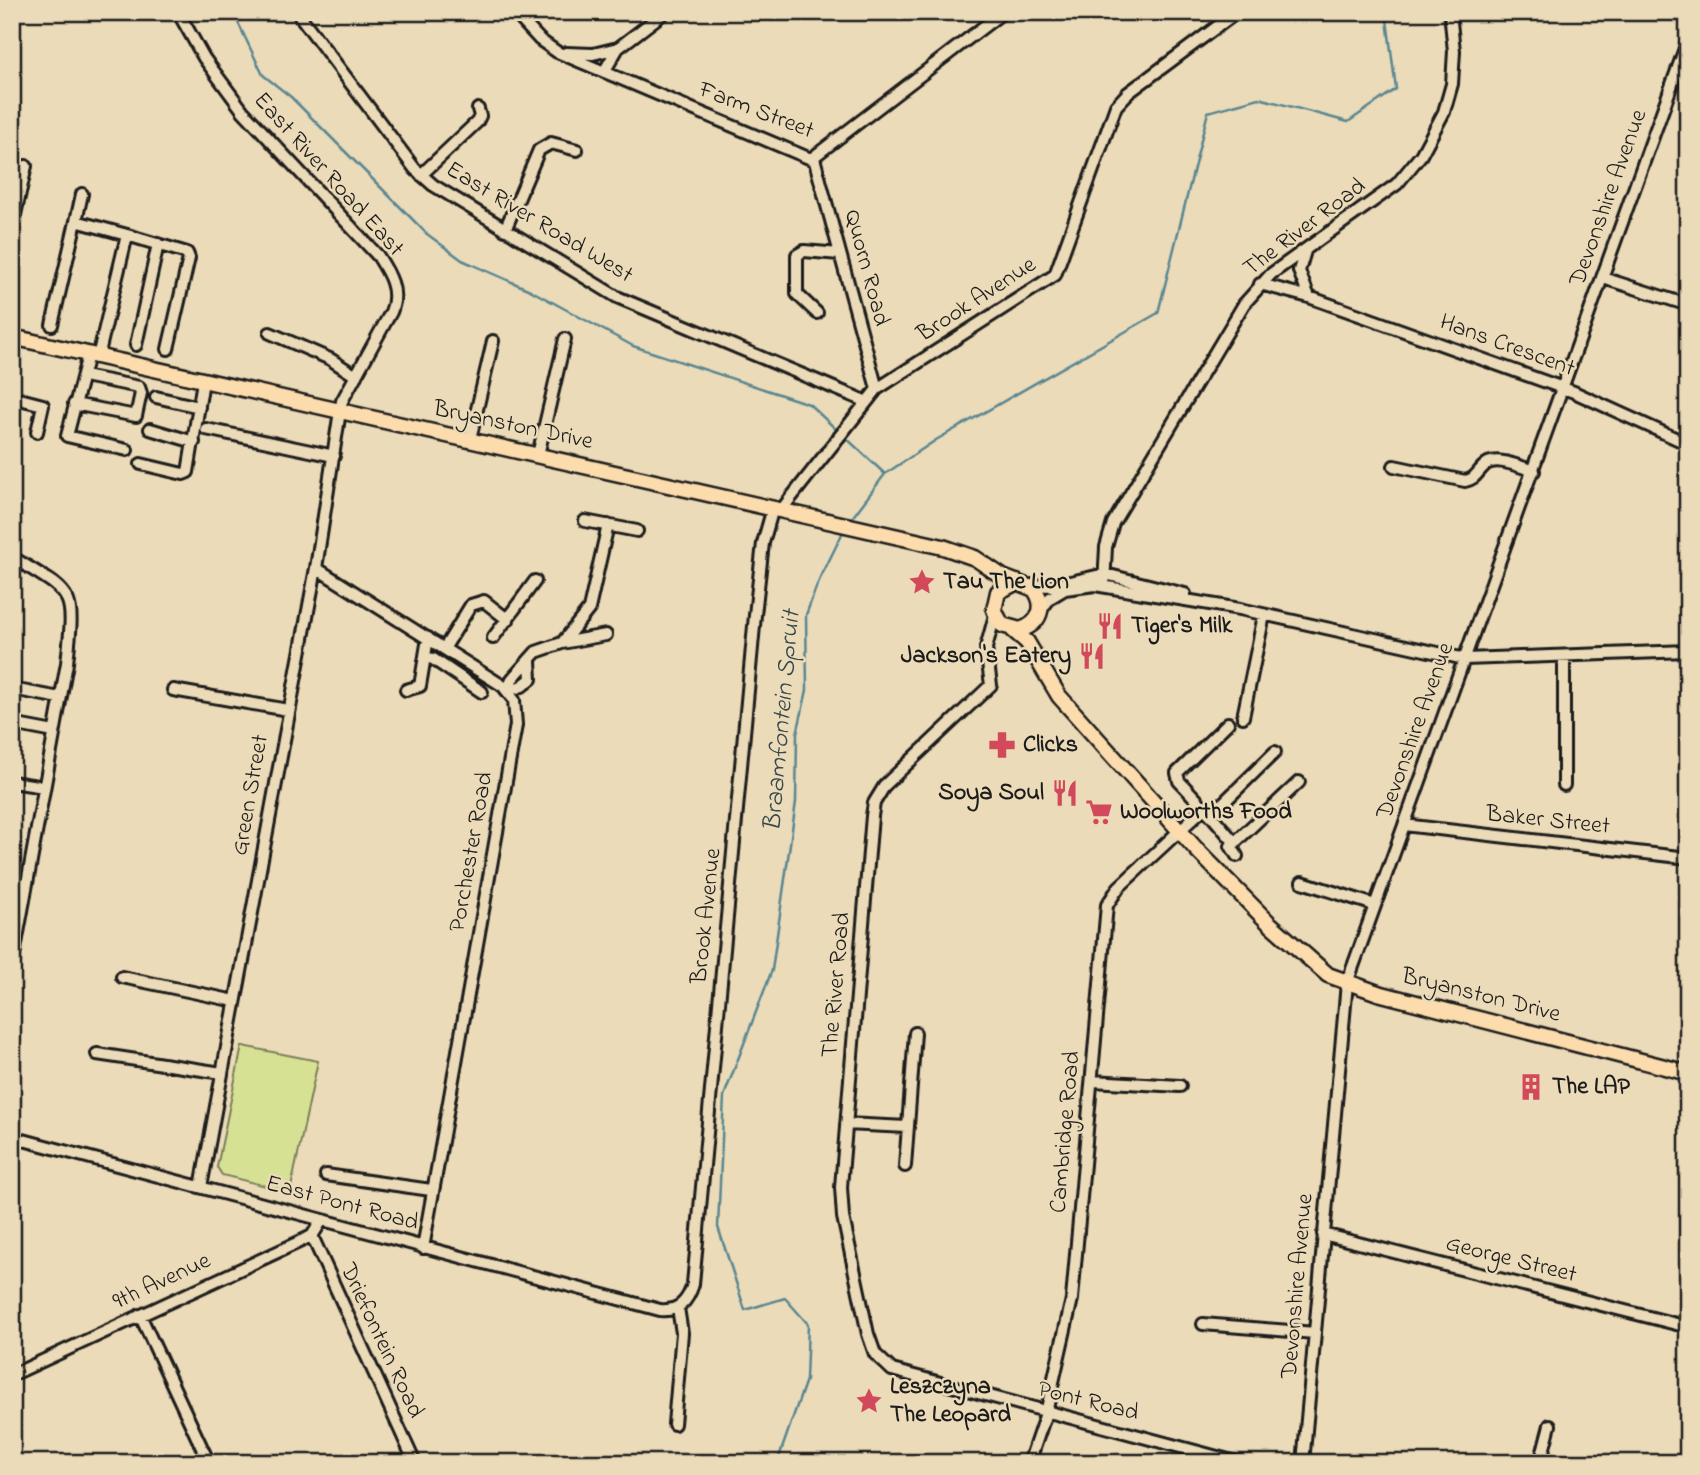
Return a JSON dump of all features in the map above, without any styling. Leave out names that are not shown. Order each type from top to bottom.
[{"type":"main road","name":"Bryanston Drive","points":[[12,339],[885,532],[970,556],[1022,584]]},
{"type":"main road","points":[[970,556],[989,581],[994,610],[1010,629],[1027,628],[1039,614],[1038,595],[1022,584],[1003,587],[994,610]]},
{"type":"main road","name":"Bryanston Drive","points":[[1039,614],[1038,646],[1061,688],[1269,923],[1280,930],[1318,968],[1347,983],[1688,1073]]},
{"type":"main road","name":"Bryanston Drive","points":[[1010,629],[1027,642],[1059,696],[1183,827]]},
{"type":"street","name":"East River Road East","points":[[178,12],[204,58],[243,111],[353,227],[389,274],[395,302],[340,411]]},
{"type":"street","name":"East River Road West","points":[[297,12],[421,175],[505,230],[617,297],[865,401]]},
{"type":"street","name":"Farm Street","points":[[514,12],[540,40],[557,52],[814,158],[1003,12]]},
{"type":"street","points":[[604,72],[618,48],[665,12]]},
{"type":"street","name":"Brook Avenue","points":[[678,1308],[687,1298],[692,1283],[762,543],[777,508],[877,389],[1052,278],[1119,102],[1237,12]]},
{"type":"street","name":"The River Road","points":[[1104,580],[1106,547],[1113,523],[1229,326],[1260,285],[1309,246],[1390,190],[1421,155],[1444,112],[1452,84],[1454,51],[1450,12]]},
{"type":"street","name":"Devonshire Avenue","points":[[1303,1463],[1347,983],[1688,40]]},
{"type":"street","points":[[557,52],[589,54],[618,48]]},
{"type":"street","points":[[421,175],[477,122],[480,116],[478,109]]},
{"type":"street","points":[[505,230],[539,150],[551,143],[577,150]]},
{"type":"street","name":"Quorn Road","points":[[814,158],[877,389]]},
{"type":"street","points":[[12,228],[26,166]]},
{"type":"street","points":[[52,325],[82,194]]},
{"type":"street","points":[[76,221],[185,250],[189,258],[168,349]]},
{"type":"street","points":[[127,235],[93,356],[66,432],[70,439],[127,450]]},
{"type":"street","points":[[136,345],[158,244]]},
{"type":"street","points":[[1309,246],[1301,257],[1299,271],[1309,297]]},
{"type":"street","points":[[817,313],[797,294],[797,255],[804,251],[840,254]]},
{"type":"street","points":[[1603,278],[1688,305]]},
{"type":"street","name":"Hans Crescent","points":[[1260,285],[1309,297],[1563,388],[1688,444]]},
{"type":"street","points":[[270,333],[323,355],[356,376]]},
{"type":"street","points":[[538,455],[565,339]]},
{"type":"street","points":[[470,439],[493,341]]},
{"type":"street","points":[[74,404],[135,416],[141,393],[139,387],[89,377]]},
{"type":"street","points":[[141,464],[186,474],[194,442],[203,381]]},
{"type":"street","points":[[12,397],[45,400],[37,432]]},
{"type":"street","points":[[156,397],[199,407]]},
{"type":"street","name":"Green Street","points":[[201,1187],[316,568],[340,411]]},
{"type":"street","points":[[150,429],[194,442]]},
{"type":"street","points":[[206,429],[334,456]]},
{"type":"street","points":[[1394,467],[1465,481],[1475,478],[1484,465],[1494,461],[1534,471]]},
{"type":"street","points":[[585,521],[637,531]]},
{"type":"street","points":[[562,643],[590,605],[608,526]]},
{"type":"street","points":[[12,557],[58,586],[70,602],[72,616],[12,966]]},
{"type":"street","points":[[316,568],[508,691],[522,687],[531,679],[530,661],[536,652],[562,643],[606,635]]},
{"type":"street","points":[[1022,584],[1052,586],[1104,580],[1465,659],[1688,652]]},
{"type":"street","points":[[1039,614],[1050,598],[1065,589],[1104,580]]},
{"type":"street","points":[[493,638],[535,581]]},
{"type":"street","points":[[444,649],[471,605],[477,602],[484,601],[508,620]]},
{"type":"street","name":"The River Road","points":[[887,1367],[875,1354],[868,1334],[843,1217],[841,1187],[874,803],[885,785],[991,685],[986,648],[994,610]]},
{"type":"street","points":[[1243,717],[1264,615]]},
{"type":"street","points":[[986,648],[1010,629]]},
{"type":"street","points":[[406,690],[420,686],[428,638]]},
{"type":"street","points":[[425,657],[433,659],[482,692]]},
{"type":"street","points":[[1564,657],[1564,785]]},
{"type":"street","points":[[12,689],[60,698]]},
{"type":"street","points":[[173,690],[288,710]]},
{"type":"street","name":"Porchester Road","points":[[423,1248],[431,1190],[516,725],[514,700],[508,691]]},
{"type":"street","points":[[1228,723],[1177,773],[1179,781],[1235,843]]},
{"type":"street","points":[[12,724],[54,732]]},
{"type":"street","name":"Cambridge Road","points":[[1029,1463],[1046,1413],[1072,1299],[1107,905],[1119,887],[1183,827],[1207,811],[1275,752]]},
{"type":"street","points":[[12,782],[44,788]]},
{"type":"street","points":[[1237,856],[1231,849],[1235,843],[1299,782]]},
{"type":"street","name":"Baker Street","points":[[1404,825],[1688,858]]},
{"type":"street","points":[[1302,882],[1375,905]]},
{"type":"street","points":[[122,977],[235,1001]]},
{"type":"street","points":[[905,1166],[915,1033]]},
{"type":"street","points":[[97,1054],[222,1073]]},
{"type":"street","points":[[1092,1081],[1180,1086]]},
{"type":"street","points":[[846,1124],[908,1127]]},
{"type":"street","name":"East Pont Road","points":[[12,1137],[660,1310],[678,1308]]},
{"type":"street","points":[[326,1175],[431,1190]]},
{"type":"street","points":[[312,1236],[323,1220]]},
{"type":"street","name":"George Street","points":[[1323,1234],[1688,1327]]},
{"type":"street","name":"9th Avenue","points":[[12,1374],[312,1236]]},
{"type":"street","name":"Driefontein Road","points":[[312,1236],[415,1463]]},
{"type":"street","points":[[674,1424],[682,1333],[678,1308]]},
{"type":"street","points":[[139,1315],[209,1463]]},
{"type":"street","points":[[1203,1324],[1315,1333]]},
{"type":"street","name":"Pont Road","points":[[887,1367],[921,1380],[1240,1463]]},
{"type":"street","points":[[1540,1463],[1550,1425]]},
{"type":"green space","points":[[242,1046],[318,1061],[290,1192],[222,1175],[217,1167]]},
{"type":"waterway","points":[[233,12],[263,75],[291,97],[427,234],[462,260],[530,290],[633,346],[809,404],[839,432]]},
{"type":"waterway","name":"Braamfontein Spruit","points":[[849,522],[885,474],[936,440],[1158,313],[1208,112],[1259,98],[1348,122],[1396,89],[1386,12]]},
{"type":"waterway","points":[[844,436],[885,474]]},
{"type":"waterway","name":"Braamfontein Spruit","points":[[777,1463],[806,1380],[808,1324],[785,1298],[745,1310],[718,1227],[724,1096],[772,970],[796,802],[797,734],[807,690],[806,615],[817,585],[844,530]]},
{"type":"place","name":"Tau The Lion","points":[[922,582]]},
{"type":"place","name":"Tiger's Milk","points":[[1110,626]]},
{"type":"place","name":"Jackson's Eatery","points":[[1092,656]]},
{"type":"place","name":"Clicks","points":[[1002,745]]},
{"type":"place","name":"Soya Soul","points":[[1065,793]]},
{"type":"place","name":"Woolworths Food","points":[[1099,812]]},
{"type":"place","name":"The LAP","points":[[1531,1087]]},
{"type":"place","name":"Leszczyna The Leopard","points":[[869,1401]]}]
